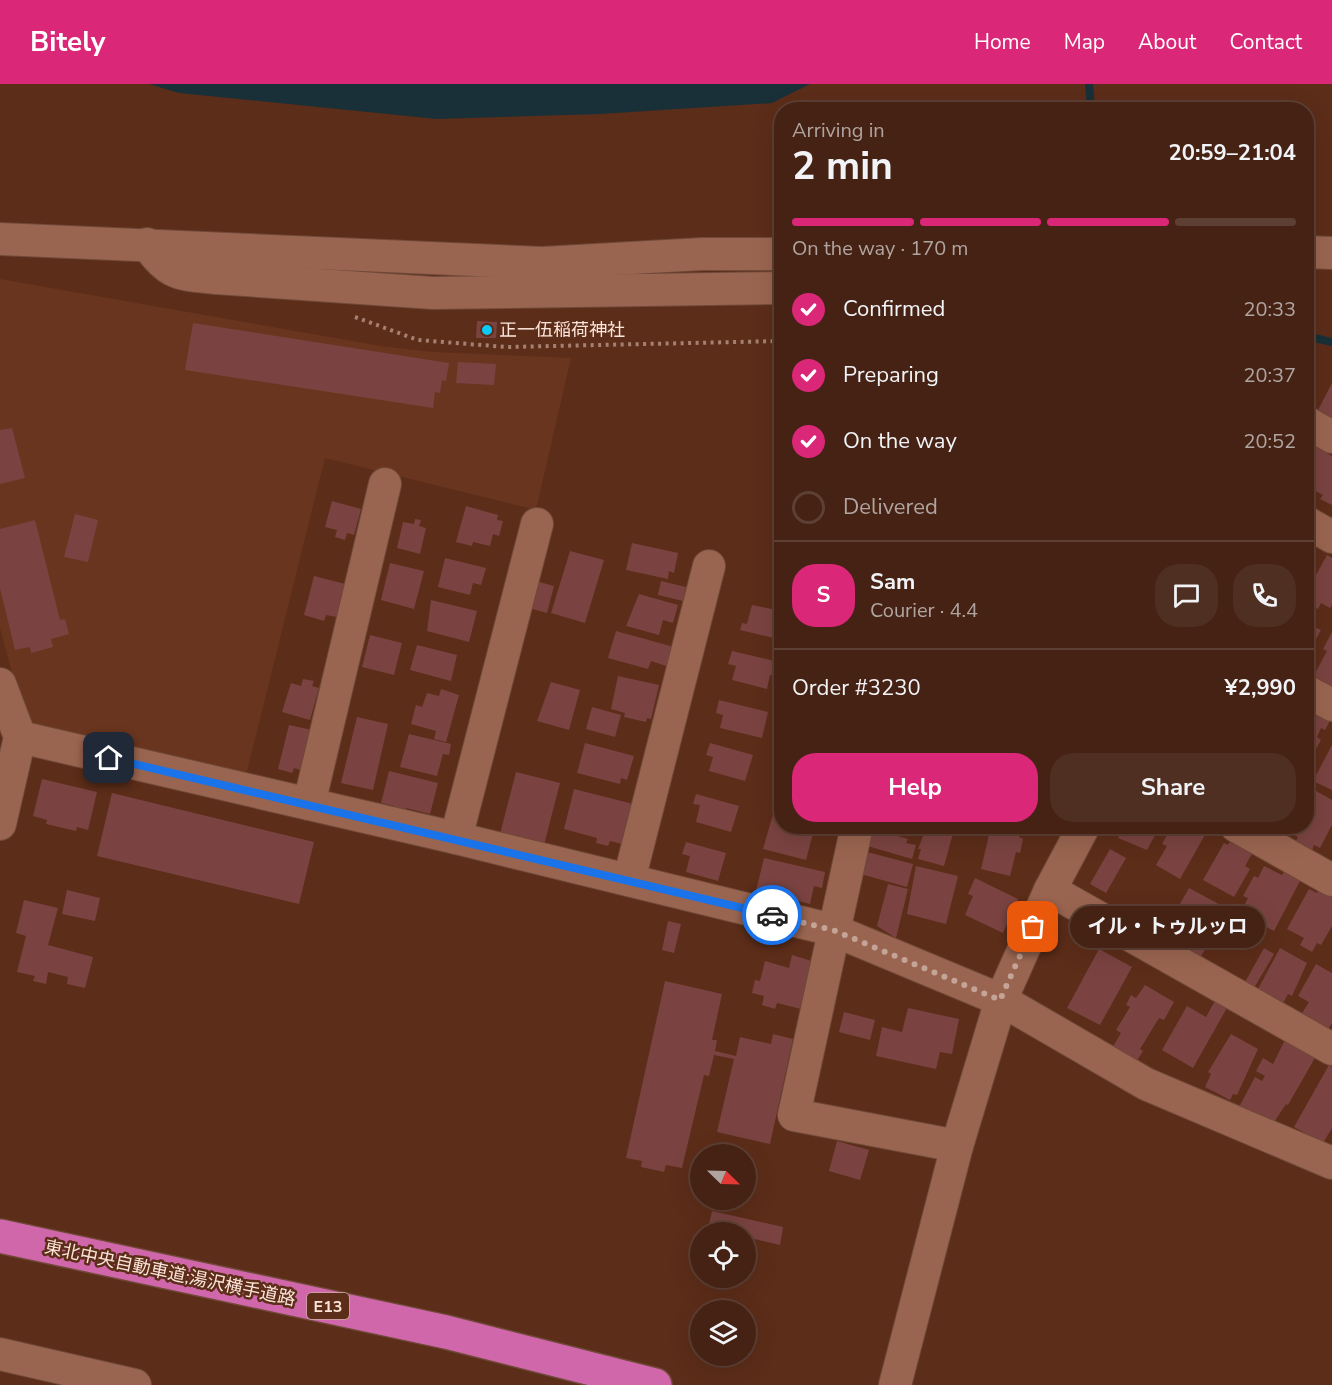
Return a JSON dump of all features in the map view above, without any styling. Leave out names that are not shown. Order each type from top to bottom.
[{"type":"highway","name":"東北中央自動車道;湯沢横手道路","points":[[0,1236],[446,1332],[655,1385]]},
{"type":"street","points":[[0,239],[147,244],[341,256],[542,263],[702,254],[774,254]]},
{"type":"street","points":[[147,244],[160,264],[184,274],[433,293],[774,288]]},
{"type":"street","points":[[1314,252],[1332,253]]},
{"type":"street","points":[[1314,427],[1332,437]]},
{"type":"street","points":[[309,804],[385,484]]},
{"type":"street","points":[[456,838],[537,524]]},
{"type":"street","points":[[1314,527],[1332,537]]},
{"type":"street","points":[[629,880],[709,566]]},
{"type":"street","points":[[0,684],[20,737],[0,824]]},
{"type":"street","points":[[1314,695],[1332,705]]},
{"type":"street","points":[[20,737],[456,838],[833,930],[1000,1000],[1146,1084],[1332,1163]]},
{"type":"street","points":[[855,834],[794,1114],[957,1146]]},
{"type":"street","points":[[895,1385],[957,1146],[1000,1000],[1050,890],[1080,834]]},
{"type":"street","points":[[1250,834],[1332,880]]},
{"type":"street","points":[[1050,890],[1332,1049]]},
{"type":"street","points":[[0,1354],[135,1385]]},
{"type":"path","points":[[328,285],[339,308],[361,321],[418,340],[507,347],[774,341]]},
{"type":"shaded area","points":[[0,279],[381,346],[433,352],[571,358],[536,510],[325,458],[246,775],[25,721],[0,628]]},
{"type":"water","points":[[149,84],[810,84],[772,103],[600,114],[437,119],[179,93]]},
{"type":"building","name":"正一伍稲荷神社","points":[[477,321],[497,322],[496,338],[476,338]]},
{"type":"building","points":[[193,323],[449,363],[446,381],[442,380],[440,393],[435,392],[433,408],[185,370]]},
{"type":"building","points":[[458,362],[496,364],[494,385],[456,383]]},
{"type":"building","points":[[1332,383],[1332,419],[1320,416],[1322,412],[1318,410]]},
{"type":"building","points":[[12,428],[25,478],[0,484],[0,430]]},
{"type":"building","points":[[1314,446],[1332,456],[1332,505],[1320,499],[1323,495],[1314,490]]},
{"type":"building","points":[[332,501],[361,509],[354,535],[347,533],[345,540],[335,537],[337,530],[325,527]]},
{"type":"building","points":[[466,506],[498,515],[497,520],[503,521],[499,536],[493,534],[490,546],[473,542],[472,546],[456,542]]},
{"type":"building","points":[[75,514],[98,520],[88,562],[64,557]]},
{"type":"building","points":[[415,519],[421,520],[419,526],[426,528],[420,554],[397,548],[403,522],[414,524]]},
{"type":"building","points":[[35,520],[60,620],[65,619],[69,634],[51,639],[53,647],[31,653],[30,647],[15,650],[0,588],[0,529]]},
{"type":"building","points":[[632,543],[678,553],[674,573],[669,571],[668,579],[626,570]]},
{"type":"building","points":[[570,551],[604,560],[585,623],[551,613]]},
{"type":"building","points":[[1327,555],[1332,558],[1332,605],[1330,608],[1321,603],[1318,609],[1314,607],[1314,579]]},
{"type":"building","points":[[445,558],[486,568],[481,585],[473,583],[470,595],[438,587]]},
{"type":"building","points":[[390,563],[424,571],[414,609],[381,600]]},
{"type":"building","points":[[314,576],[345,584],[337,617],[326,615],[324,621],[304,615]]},
{"type":"building","points":[[532,580],[554,586],[547,613],[525,607]]},
{"type":"building","points":[[661,581],[686,587],[683,601],[658,595]]},
{"type":"building","points":[[639,594],[678,605],[673,623],[663,620],[659,635],[626,626]]},
{"type":"building","points":[[431,600],[477,611],[469,642],[427,631]]},
{"type":"building","points":[[752,605],[774,609],[774,638],[740,630],[742,623],[747,624]]},
{"type":"building","points":[[1314,627],[1321,630],[1314,643]]},
{"type":"building","points":[[616,631],[674,647],[669,667],[651,661],[648,669],[608,658]]},
{"type":"building","points":[[1332,632],[1332,698],[1314,688],[1317,679],[1314,675],[1327,651],[1323,649]]},
{"type":"building","points":[[370,635],[402,643],[394,675],[362,667]]},
{"type":"building","points":[[417,645],[457,655],[451,681],[410,670]]},
{"type":"building","points":[[732,651],[774,661],[774,676],[770,675],[767,689],[732,680],[736,666],[728,664]]},
{"type":"building","points":[[618,676],[659,685],[651,719],[647,718],[646,722],[624,717],[625,713],[611,709]]},
{"type":"building","points":[[303,679],[314,681],[312,686],[319,688],[310,720],[282,712],[291,683],[301,686]]},
{"type":"building","points":[[551,682],[580,690],[569,730],[537,721]]},
{"type":"building","points":[[441,689],[459,695],[446,742],[434,739],[436,731],[411,724],[416,705],[422,707],[427,693],[439,696]]},
{"type":"building","points":[[719,700],[768,712],[762,738],[720,728],[723,715],[716,713]]},
{"type":"building","points":[[592,707],[621,715],[615,737],[586,729]]},
{"type":"building","points":[[1314,709],[1331,719],[1325,730],[1321,728],[1317,737],[1321,740],[1314,753]]},
{"type":"building","points":[[357,717],[388,724],[373,790],[341,783]]},
{"type":"building","points":[[289,725],[312,730],[301,770],[294,768],[292,773],[278,769]]},
{"type":"building","points":[[409,734],[451,744],[449,755],[443,754],[437,776],[400,767]]},
{"type":"building","points":[[585,743],[634,756],[627,780],[621,778],[620,784],[577,773]]},
{"type":"building","points":[[710,743],[753,755],[745,781],[709,771],[713,757],[706,755]]},
{"type":"building","points":[[1332,745],[1332,790],[1314,781]]},
{"type":"building","points":[[389,771],[438,783],[430,814],[406,808],[404,814],[393,811],[394,806],[381,803]]},
{"type":"building","points":[[516,772],[560,783],[544,845],[500,834]]},
{"type":"building","points":[[42,779],[97,792],[88,830],[77,827],[76,831],[46,824],[47,820],[33,816]]},
{"type":"building","points":[[574,789],[637,805],[626,845],[610,841],[608,846],[596,843],[597,838],[564,829]]},
{"type":"building","points":[[1314,790],[1332,800],[1332,825],[1320,848],[1314,845],[1311,853],[1294,844],[1298,837],[1292,834],[1314,834]]},
{"type":"building","points":[[112,793],[314,842],[299,904],[97,856]]},
{"type":"building","points":[[696,794],[739,806],[731,832],[696,822],[700,805],[693,804]]},
{"type":"building","points":[[774,811],[774,834],[813,834],[806,860],[763,849]]},
{"type":"building","points":[[867,834],[890,834],[908,839],[906,843],[916,845],[912,859],[864,845]]},
{"type":"building","points":[[924,834],[953,834],[944,866],[918,859],[921,849],[918,849]]},
{"type":"building","points":[[989,834],[1020,834],[1019,837],[1023,839],[1020,853],[1016,852],[1010,876],[981,869]]},
{"type":"building","points":[[1120,834],[1156,834],[1147,850],[1118,838]]},
{"type":"building","points":[[1168,834],[1205,834],[1180,879],[1156,865],[1167,846],[1162,844]]},
{"type":"building","points":[[1230,841],[1252,854],[1245,866],[1250,869],[1234,897],[1203,880],[1224,843],[1228,845]]},
{"type":"building","points":[[686,842],[726,853],[718,881],[686,872],[690,856],[682,854]]},
{"type":"building","points":[[1110,849],[1126,858],[1106,893],[1090,884]]},
{"type":"building","points":[[863,851],[913,864],[907,887],[857,873]]},
{"type":"building","points":[[764,858],[825,872],[822,888],[814,886],[810,904],[786,898],[785,902],[755,895]]},
{"type":"building","points":[[916,866],[958,876],[946,924],[907,914]]},
{"type":"building","points":[[1264,866],[1282,875],[1286,869],[1302,877],[1274,931],[1249,918],[1252,913],[1243,908],[1248,898],[1243,896],[1254,876],[1258,878]]},
{"type":"building","points":[[975,878],[1018,899],[1003,933],[965,915],[973,896],[968,894]]},
{"type":"building","points":[[888,884],[908,889],[896,938],[877,926]]},
{"type":"building","points":[[1189,888],[1228,909],[1196,965],[1153,940],[1160,927],[1165,930]]},
{"type":"building","points":[[1309,889],[1317,893],[1319,889],[1332,895],[1332,926],[1321,945],[1317,943],[1312,952],[1300,945],[1304,938],[1287,929]]},
{"type":"building","points":[[67,890],[100,898],[95,921],[62,914]]},
{"type":"building","points":[[24,900],[58,908],[48,945],[93,957],[85,988],[67,984],[68,977],[48,972],[46,984],[33,981],[35,976],[17,972],[26,936],[16,933]]},
{"type":"building","points":[[668,921],[681,924],[674,953],[662,950]]},
{"type":"building","points":[[1264,948],[1274,954],[1254,988],[1245,982]]},
{"type":"building","points":[[1280,948],[1307,963],[1292,996],[1288,994],[1280,1009],[1258,997],[1261,991],[1258,989]]},
{"type":"building","points":[[1099,949],[1132,967],[1100,1025],[1067,1008]]},
{"type":"building","points":[[792,955],[818,963],[805,1010],[777,1003],[775,1009],[762,1005],[764,996],[752,993],[755,980],[760,981],[765,961],[789,968]]},
{"type":"building","points":[[1316,964],[1332,973],[1332,1023],[1326,1033],[1299,1018],[1309,1002],[1298,996]]},
{"type":"building","points":[[665,981],[722,994],[712,1040],[717,1040],[715,1051],[736,1056],[740,1037],[771,1044],[773,1034],[793,1039],[770,1144],[717,1132],[734,1059],[714,1055],[709,1076],[704,1075],[682,1168],[666,1165],[664,1172],[641,1167],[642,1161],[626,1158]]},
{"type":"building","points":[[1145,985],[1174,1002],[1164,1020],[1159,1018],[1140,1049],[1143,1051],[1135,1064],[1111,1050],[1121,1033],[1116,1030],[1130,1007],[1126,1005],[1131,995],[1136,998]]},
{"type":"building","points":[[1216,999],[1228,1006],[1193,1068],[1162,1050],[1187,1006],[1206,1017]]},
{"type":"building","points":[[908,1008],[959,1019],[952,1054],[940,1052],[936,1069],[876,1056],[882,1027],[902,1032]]},
{"type":"building","points":[[844,1012],[875,1020],[870,1040],[839,1032]]},
{"type":"building","points":[[1231,1034],[1258,1049],[1237,1095],[1233,1094],[1230,1100],[1205,1087],[1211,1074],[1208,1072]]},
{"type":"building","points":[[1286,1038],[1316,1056],[1288,1105],[1286,1104],[1273,1124],[1238,1109],[1255,1077],[1262,1081],[1265,1076],[1256,1071],[1263,1058],[1273,1064]]},
{"type":"building","points":[[1329,1065],[1332,1067],[1332,1128],[1323,1143],[1294,1127]]},
{"type":"building","points":[[837,1141],[869,1150],[860,1180],[829,1171]]},
{"type":"building","points":[[712,1211],[783,1227],[780,1245],[756,1239],[756,1222],[710,1222]]},
{"type":"waterway","points":[[1089,84],[1090,102]]},
{"type":"waterway","points":[[1314,338],[1332,342]]},
{"type":"way so far","points":[[772,915],[833,930],[1000,1000],[1033,927]]},
{"type":"place","name":"正一伍稲荷神社","points":[[487,330]]},
{"type":"place","name":"イル・トゥルッロ","points":[[1033,927]]},
{"type":"route","points":[[109,758],[456,838],[772,915]]}]
